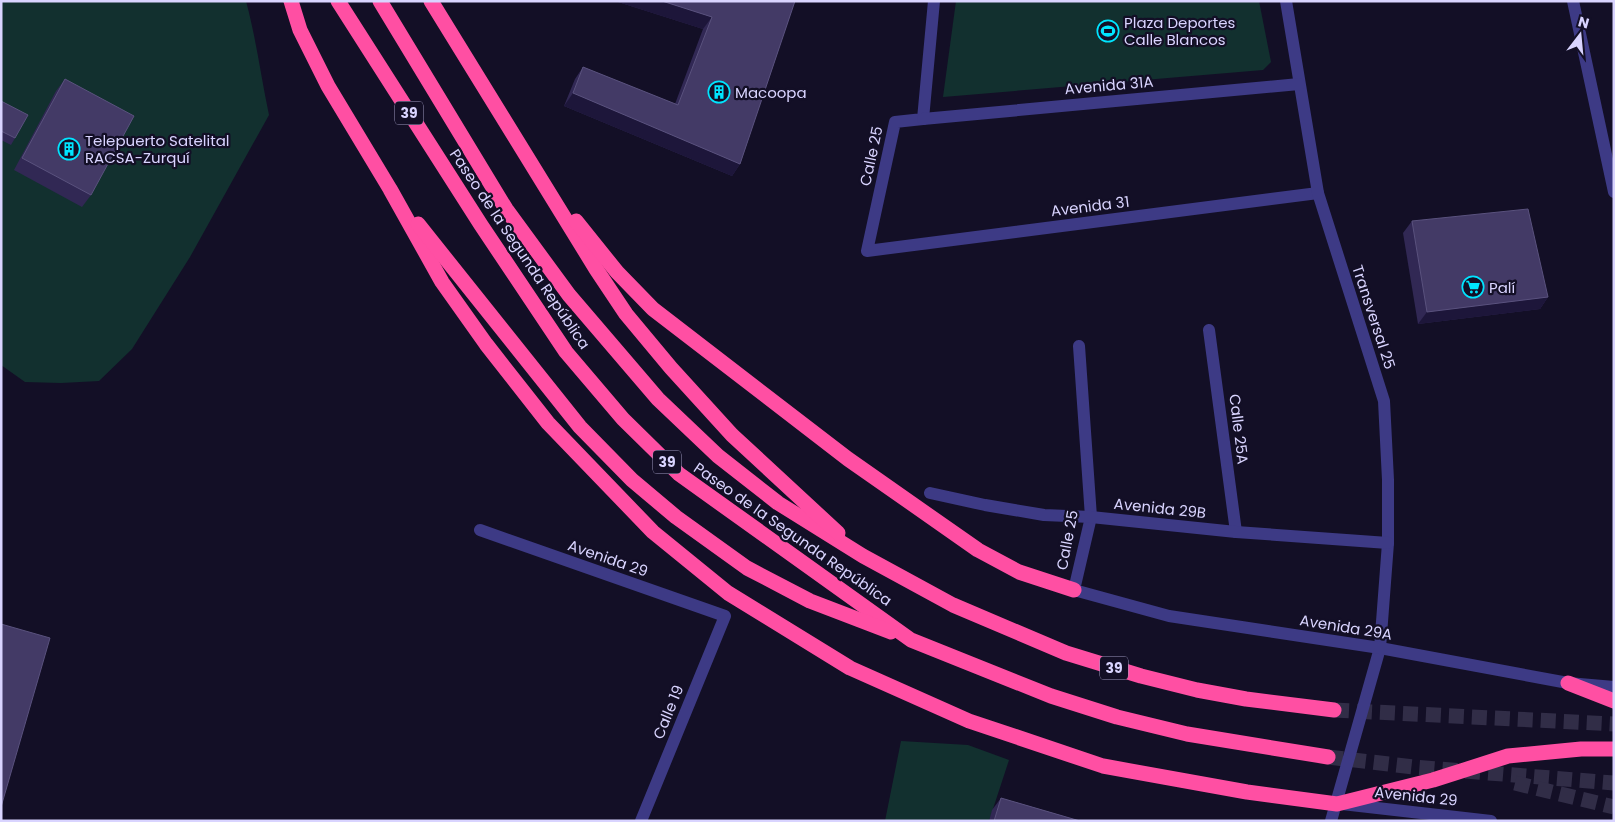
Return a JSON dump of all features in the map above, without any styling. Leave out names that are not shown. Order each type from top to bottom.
[{"type":"highway","points":[[291,1],[300,30],[328,86],[390,189],[442,282],[486,344],[548,423],[653,532],[728,593],[850,668],[969,721],[1103,766],[1247,792],[1337,804],[1432,780],[1508,756],[1581,748],[1614,749]]},
{"type":"highway","name":"Paseo de la Segunda República","points":[[338,1],[481,225],[566,352],[623,419],[679,474],[911,640],[1051,696],[1117,717],[1187,734],[1328,757]]},
{"type":"highway","name":"Paseo de la Segunda República","points":[[380,1],[506,208],[569,295],[658,399],[718,456],[778,503],[864,556],[952,605],[1066,653],[1141,676],[1197,690],[1246,699],[1334,710]]},
{"type":"highway","points":[[431,1],[596,269],[626,314],[671,368],[732,435],[864,556]]},
{"type":"highway","points":[[540,178],[617,272],[653,309],[840,453],[978,550],[1019,572],[1074,590]]},
{"type":"highway","points":[[390,189],[580,427],[632,480],[676,517],[747,568],[810,601],[911,640]]},
{"type":"highway","points":[[1568,683],[1614,701]]},
{"type":"street","points":[[923,119],[934,1]]},
{"type":"street","name":"Transversal 25","points":[[1286,1],[1318,193],[1384,401],[1388,480],[1388,543],[1380,648]]},
{"type":"street","points":[[1573,1],[1614,192]]},
{"type":"street","name":"Avenida 31A","points":[[923,119],[1299,84]]},
{"type":"street","name":"Calle 25","points":[[867,251],[895,122],[923,119]]},
{"type":"street","name":"Avenida 31","points":[[867,251],[1318,193]]},
{"type":"street","name":"Calle 25A","points":[[1210,330],[1236,532]]},
{"type":"street","name":"Calle 25","points":[[1074,590],[1091,517],[1079,346]]},
{"type":"street","name":"Avenida 29B","points":[[930,493],[1044,515],[1091,517],[1236,532],[1388,543]]},
{"type":"street","name":"Avenida 29","points":[[480,530],[725,616]]},
{"type":"street","name":"Avenida 29A","points":[[1074,590],[1169,616],[1380,648],[1568,683],[1614,687]]},
{"type":"street","name":"Calle 19","points":[[641,821],[725,616]]},
{"type":"street","points":[[1331,821],[1380,648]]},
{"type":"street","name":"Avenida 29","points":[[1337,804],[1492,821]]},
{"type":"green space","points":[[1,1],[246,1],[269,115],[190,257],[132,349],[99,381],[25,382],[1,365]]},
{"type":"green space","name":"Plaza Deportes Calle Blancos","points":[[956,1],[1259,1],[1271,62],[1263,70],[943,97]]},
{"type":"green space","points":[[901,741],[968,745],[1009,760],[989,821],[885,821]]},
{"type":"building","name":"Macoopa","points":[[662,1],[795,1],[740,164],[573,93],[583,67],[678,105],[712,17]]},
{"type":"building","name":"Telepuerto Satelital RACSA-Zurquí","points":[[65,79],[134,116],[91,195],[22,158]]},
{"type":"building","points":[[1,101],[28,115],[15,138],[1,131]]},
{"type":"building","name":"Palí","points":[[1528,209],[1548,297],[1427,312],[1412,221]]},
{"type":"building","points":[[1,624],[50,638],[1,807]]},
{"type":"building","points":[[1001,798],[1080,821],[994,821]]},
{"type":"tunnel","points":[[1334,710],[1614,724]]},
{"type":"tunnel","points":[[1328,757],[1414,767],[1614,783]]},
{"type":"tunnel","points":[[1515,783],[1614,807]]},
{"type":"place","name":"Plaza Deportes Calle Blancos","points":[[1108,31]]},
{"type":"place","name":"Macoopa","points":[[719,92]]},
{"type":"place","name":"Telepuerto Satelital RACSA-Zurquí","points":[[69,149]]},
{"type":"place","name":"Palí","points":[[1473,287]]}]
